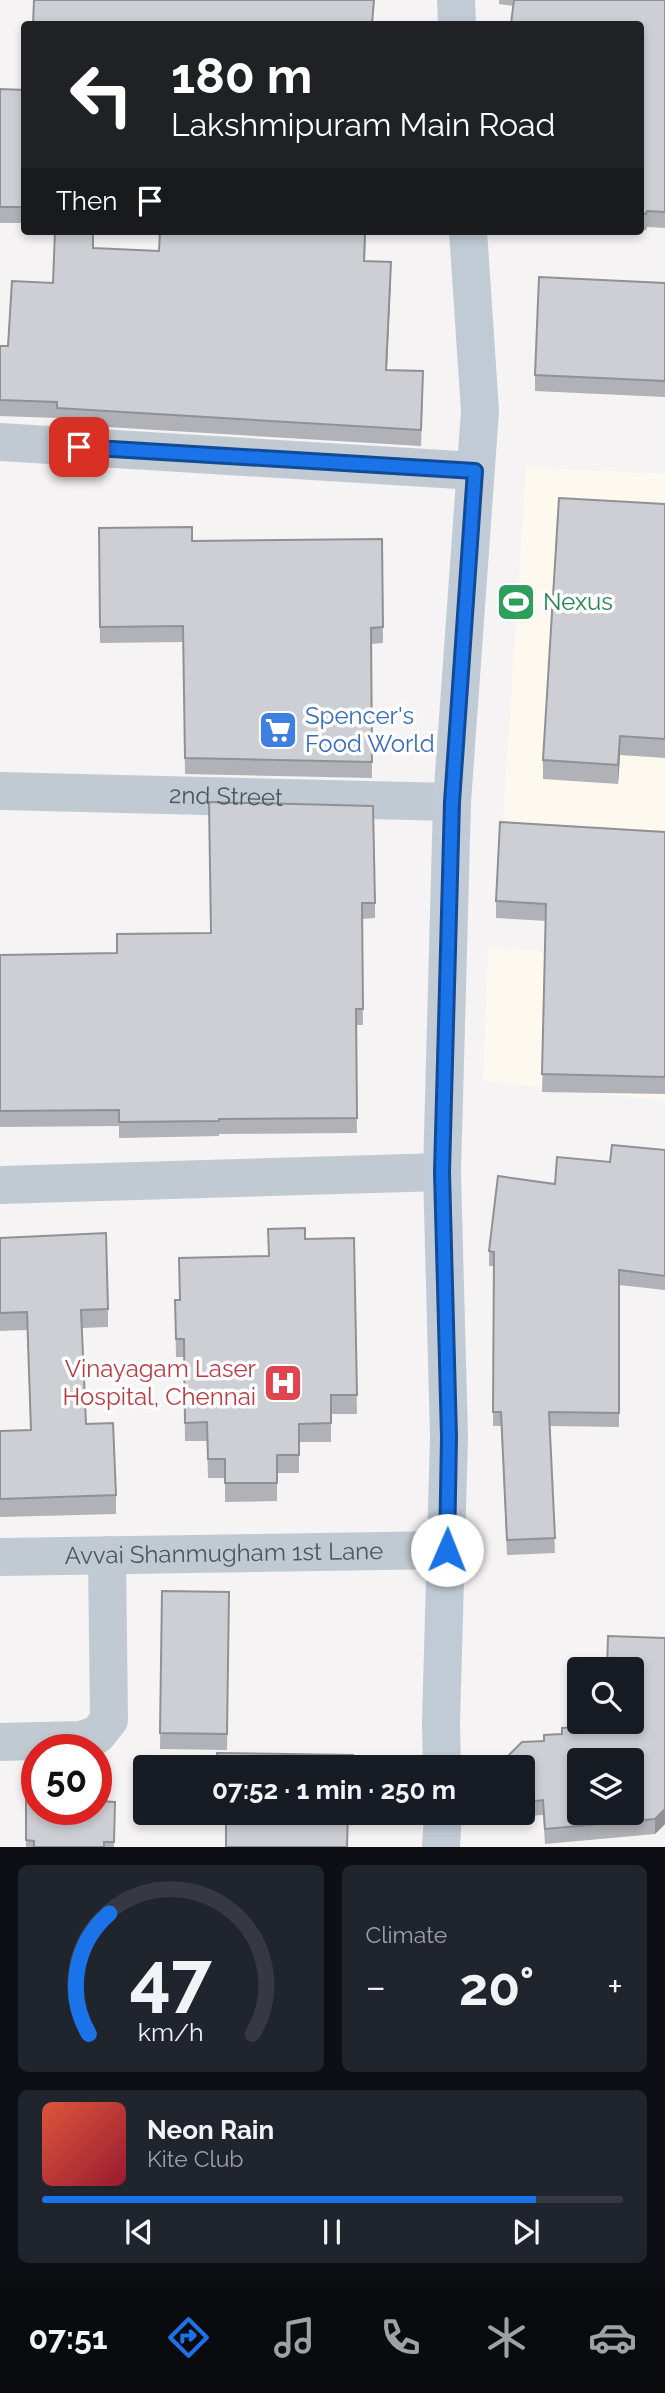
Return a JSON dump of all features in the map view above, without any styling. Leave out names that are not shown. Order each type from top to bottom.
[{"type":"main road","points":[[456,0],[457,21]]},
{"type":"main road","points":[[442,1755],[449,1437],[442,1172],[452,802],[480,411],[468,235]]},
{"type":"street","points":[[0,442],[475,471]]},
{"type":"street","name":"2nd Street","points":[[0,791],[452,802]]},
{"type":"street","points":[[0,1185],[442,1172]]},
{"type":"street","name":"Avvai Shanmugham 1st Lane","points":[[0,1558],[447,1550]]},
{"type":"street","points":[[0,1742],[81,1740],[97,1735],[109,1720],[107,1555]]},
{"type":"shaded area","points":[[526,467],[665,474],[665,831],[503,821]]},
{"type":"shaded area","points":[[488,947],[665,959],[665,1101],[483,1081]]},
{"type":"building","points":[[34,0],[374,0],[372,21],[33,21]]},
{"type":"building","points":[[514,0],[665,0],[665,212],[647,211],[644,214],[644,21],[511,21]]},
{"type":"building","points":[[0,89],[21,90],[21,207],[0,207]]},
{"type":"building","points":[[55,235],[93,235],[93,248],[159,251],[160,235],[365,235],[364,261],[391,262],[386,370],[423,371],[421,430],[57,408],[57,402],[0,400],[0,346],[8,346],[12,281],[53,283]]},
{"type":"building","points":[[539,277],[665,283],[665,381],[535,375]]},
{"type":"building","points":[[559,498],[665,504],[665,739],[620,736],[618,765],[543,760]]},
{"type":"building","points":[[192,527],[192,541],[382,539],[383,627],[371,628],[372,762],[185,758],[183,626],[100,627],[99,528]]},
{"type":"building","points":[[209,802],[373,806],[375,903],[362,903],[363,1009],[356,1009],[357,1118],[119,1122],[119,1110],[0,1111],[0,955],[117,953],[117,934],[211,933]]},
{"type":"building","points":[[500,822],[665,832],[665,1077],[542,1074],[546,904],[496,901]]},
{"type":"building","points":[[612,1145],[665,1150],[665,1276],[619,1270],[619,1413],[549,1412],[555,1538],[507,1540],[501,1412],[493,1412],[494,1252],[489,1251],[498,1176],[555,1184],[557,1157],[610,1162]]},
{"type":"building","points":[[305,1228],[305,1239],[354,1238],[357,1395],[331,1395],[331,1423],[299,1424],[299,1455],[277,1455],[277,1483],[225,1483],[225,1459],[208,1459],[207,1422],[185,1423],[184,1339],[176,1339],[175,1300],[180,1300],[179,1258],[269,1256],[268,1229]]},
{"type":"building","points":[[106,1233],[108,1309],[81,1310],[86,1424],[113,1423],[116,1495],[0,1499],[0,1431],[31,1430],[27,1312],[0,1313],[0,1238]]},
{"type":"building","points":[[162,1591],[229,1592],[227,1734],[160,1733]]},
{"type":"building","points":[[608,1636],[665,1638],[665,1809],[655,1819],[644,1820],[644,1748],[567,1748],[567,1825],[589,1825],[545,1829],[543,1800],[535,1801],[535,1755],[509,1755],[522,1742],[544,1741],[544,1735],[562,1734],[562,1728],[567,1728],[567,1734],[644,1734],[644,1657],[607,1657]]},
{"type":"building","points":[[217,1753],[353,1755],[217,1755]]},
{"type":"building","points":[[112,1802],[115,1802],[114,1842],[104,1842],[104,1847],[34,1847],[34,1841],[26,1840],[26,1825],[112,1825]]},
{"type":"building","points":[[226,1825],[348,1825],[347,1847],[226,1847]]},
{"type":"place","name":"Nexus","points":[[516,602]]},
{"type":"place","name":"Spencer's Food World","points":[[278,730]]},
{"type":"place","name":"Vinayagam Laser Hospital, Chennai","points":[[283,1383]]},
{"type":"route","points":[[79,447],[475,471],[452,802],[442,1172],[449,1437],[447,1550]]}]
